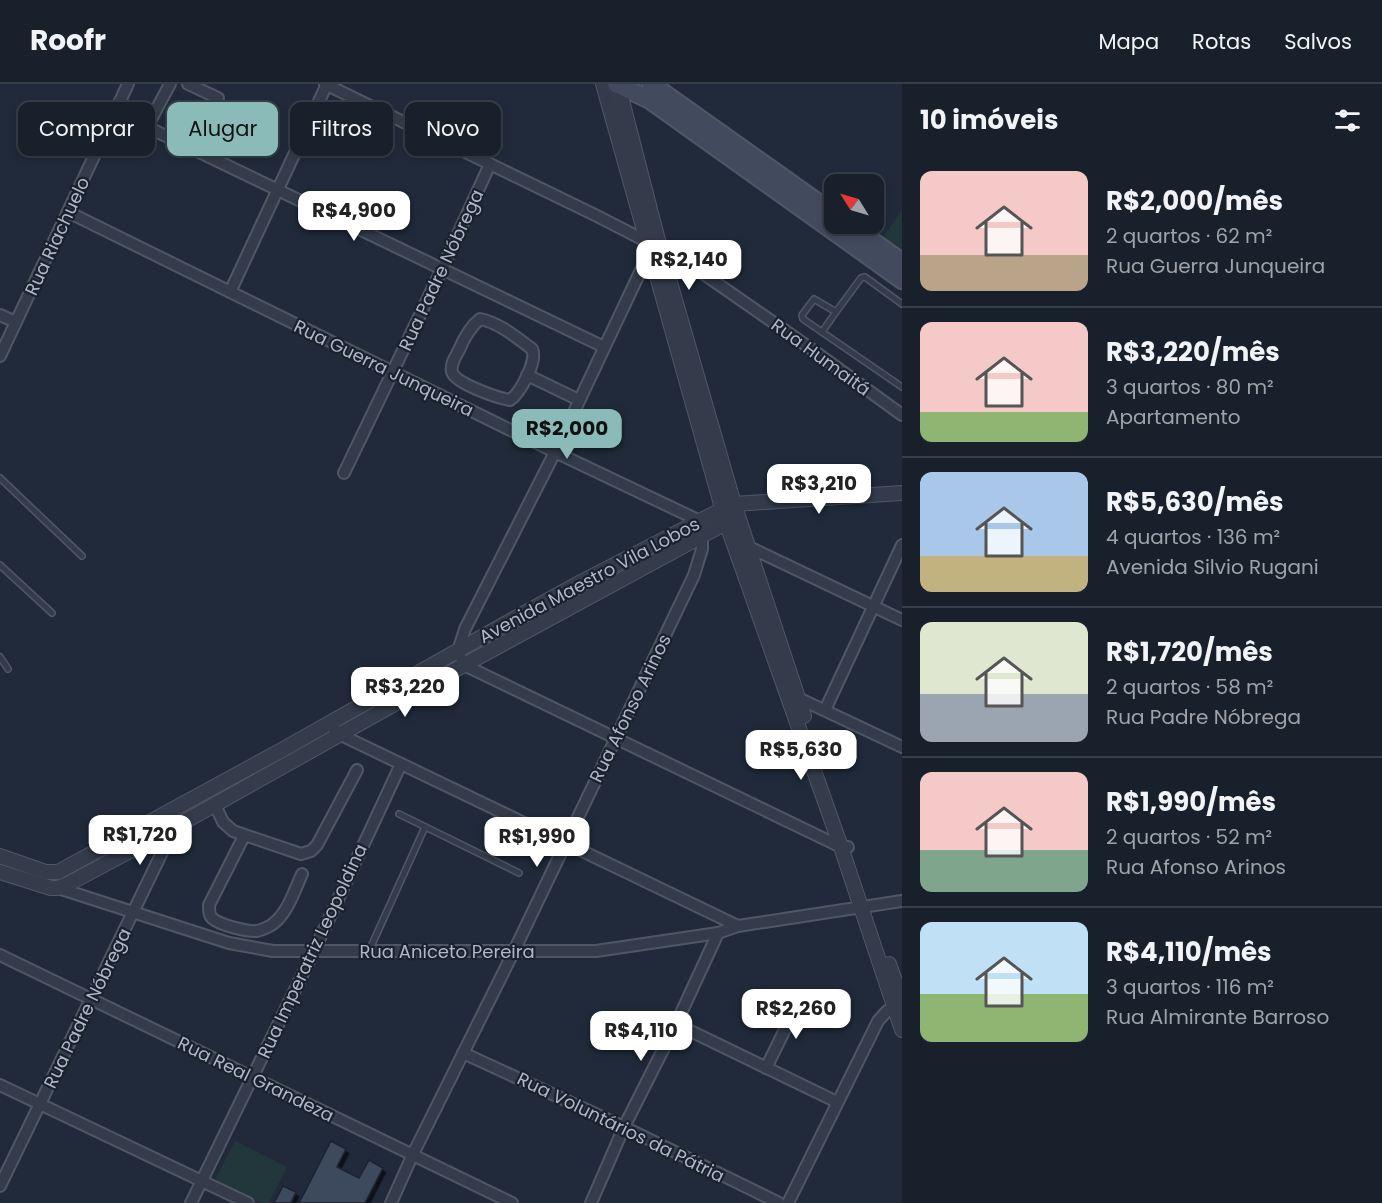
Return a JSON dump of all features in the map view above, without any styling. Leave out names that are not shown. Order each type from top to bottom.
[{"type":"main road","points":[[614,84],[650,100],[872,250],[902,262]]},
{"type":"main road","points":[[651,84],[824,207]]},
{"type":"main road","points":[[857,234],[902,280]]},
{"type":"street","name":"Rua Riachuelo","points":[[120,102],[128,84]]},
{"type":"street","points":[[155,112],[170,84]]},
{"type":"street","points":[[188,84],[218,98]]},
{"type":"street","points":[[230,292],[326,84]]},
{"type":"street","name":"Rua Humaitá","points":[[326,84],[490,164],[653,247],[717,283],[902,415]]},
{"type":"street","points":[[614,84],[653,247],[666,313],[730,513],[899,1006],[902,1030]]},
{"type":"street","points":[[155,131],[604,347]]},
{"type":"street","name":"Rua Riachuelo","points":[[0,356],[95,156]]},
{"type":"street","name":"Rua Padre Nóbrega","points":[[344,473],[490,164]]},
{"type":"street","name":"Rua Guerra Junqueira","points":[[68,212],[700,521]]},
{"type":"street","points":[[653,247],[555,452],[465,629],[458,651],[464,665],[845,847]]},
{"type":"street","points":[[0,315],[16,322]]},
{"type":"street","points":[[480,320],[489,321],[532,349],[535,354],[534,360],[527,375],[516,396],[510,400],[497,398],[456,377],[452,371],[452,364],[472,326],[480,320]]},
{"type":"street","points":[[527,375],[579,400]]},
{"type":"street","points":[[58,888],[215,805],[702,535],[730,513],[902,493]]},
{"type":"street","points":[[730,513],[749,547],[792,696]]},
{"type":"street","name":"Avenida Maestro Vila Lobos","points":[[0,858],[46,872],[58,872],[582,581],[700,521],[730,513]]},
{"type":"street","name":"Rua Afonso Arinos","points":[[391,1203],[412,1154],[514,951],[694,575],[702,549],[702,535]]},
{"type":"street","points":[[825,710],[902,545]]},
{"type":"street","points":[[749,547],[902,620]]},
{"type":"street","points":[[792,696],[902,747]]},
{"type":"street","points":[[328,724],[341,735],[738,926]]},
{"type":"street","name":"Rua Imperatriz Leopoldina","points":[[191,1203],[314,951],[401,764]]},
{"type":"street","points":[[215,805],[223,822],[233,831],[301,854],[311,851],[317,845],[357,770]]},
{"type":"street","points":[[169,811],[173,828]]},
{"type":"street","name":"Rua Padre Nóbrega","points":[[0,1186],[173,828]]},
{"type":"street","points":[[244,836],[209,905],[212,918],[218,922],[243,930],[258,931],[275,922],[288,904],[303,874]]},
{"type":"street","name":"Rua Aniceto Pereira","points":[[0,872],[247,947],[273,951],[596,951],[718,933],[738,926],[902,901]]},
{"type":"street","points":[[591,1203],[624,1127],[676,1024],[718,933]]},
{"type":"street","name":"Rua Real Grandeza","points":[[0,955],[512,1203]]},
{"type":"street","points":[[766,1068],[798,1003]]},
{"type":"street","points":[[788,1203],[878,1021],[883,1015],[899,1006]]},
{"type":"street","points":[[676,1024],[837,1102]]},
{"type":"street","name":"Rua Voluntários da Pátria","points":[[463,1053],[624,1127],[779,1203]]},
{"type":"street","points":[[0,1085],[248,1203]]},
{"type":"lane","points":[[822,332],[861,278],[865,277],[902,304]]},
{"type":"lane","points":[[836,312],[815,299],[811,300],[802,317],[902,387]]},
{"type":"lane","points":[[0,478],[82,556]]},
{"type":"lane","points":[[0,565],[52,613]]},
{"type":"lane","points":[[0,657],[8,669]]},
{"type":"lane","points":[[399,814],[519,873]]},
{"type":"lane","points":[[369,951],[425,827]]},
{"type":"green space","points":[[902,210],[902,250],[883,237]]},
{"type":"green space","points":[[235,1141],[287,1167],[269,1203],[261,1203],[215,1180]]},
{"type":"building","points":[[331,1141],[346,1149],[337,1167],[359,1178],[369,1160],[383,1168],[365,1203],[299,1203]]},
{"type":"building","points":[[283,1186],[296,1192],[291,1203],[274,1203]]}]
